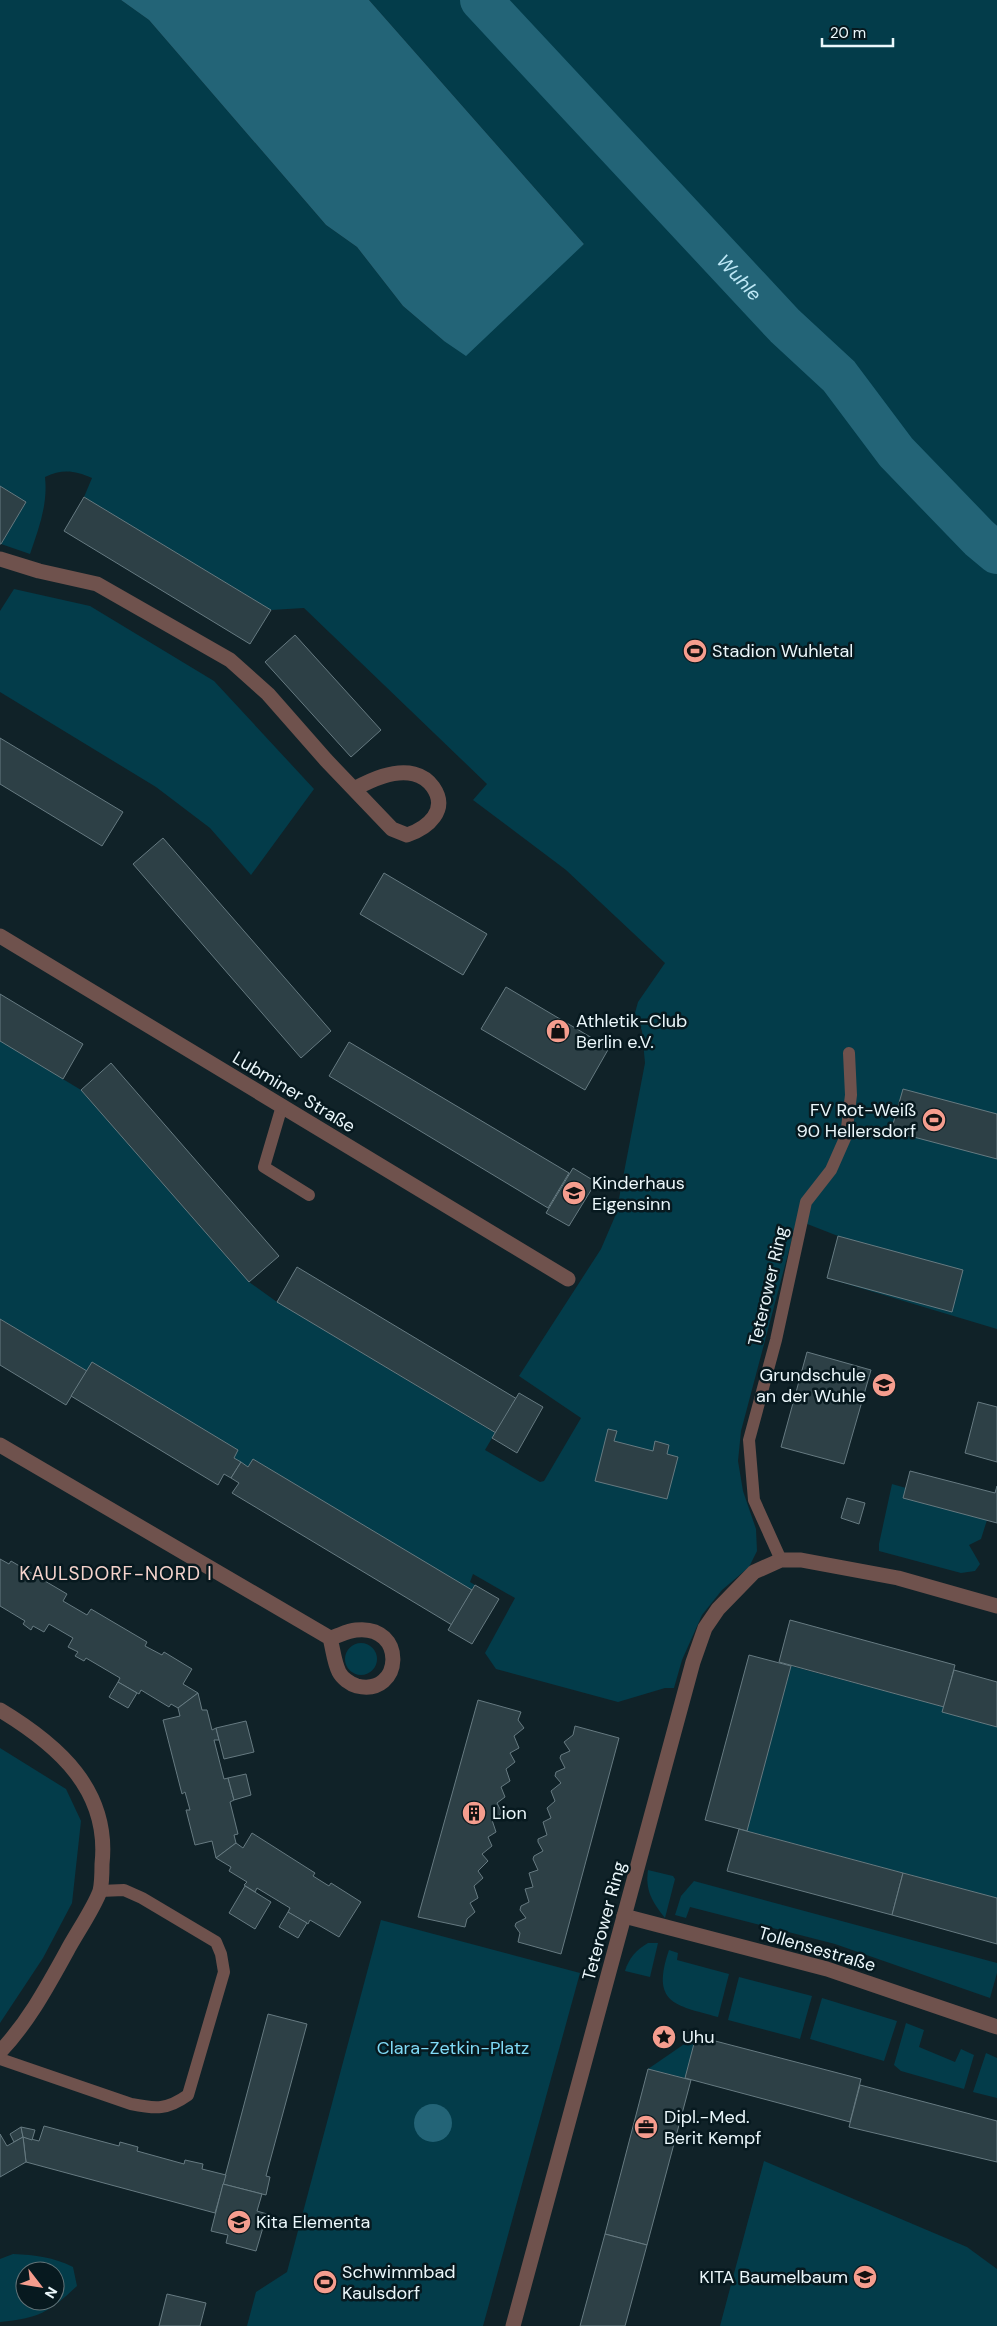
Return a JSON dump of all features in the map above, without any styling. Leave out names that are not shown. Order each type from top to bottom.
[{"type":"street","points":[[0,559],[40,571],[97,584],[230,660],[268,694],[354,789],[392,829],[407,835],[422,830],[434,819],[440,807],[438,794],[428,780],[413,774],[392,774],[354,789]]},
{"type":"street","name":"Lubminer Straße","points":[[0,936],[568,1279]]},
{"type":"street","points":[[0,1446],[330,1638],[340,1673],[351,1684],[366,1688],[380,1684],[390,1674],[394,1654],[389,1642],[376,1632],[356,1630],[330,1638]]},
{"type":"street","name":"Teterower Ring","points":[[513,2326],[690,1671],[705,1628],[718,1609],[754,1572],[781,1560],[801,1560],[898,1578],[997,1606]]},
{"type":"street","points":[[0,1710],[48,1742],[66,1759],[81,1779],[96,1809],[104,1841],[100,1891],[43,1996],[22,2029],[0,2052]]},
{"type":"street","name":"Tollensestraße","points":[[624,1916],[827,1969],[997,2027]]},
{"type":"lane","name":"Teterower Ring","points":[[781,1560],[754,1500],[749,1440],[776,1340],[806,1202],[831,1170],[846,1136],[851,1095],[849,1054]]},
{"type":"lane","points":[[282,1106],[264,1167],[310,1195]]},
{"type":"lane","points":[[0,2060],[131,2104],[154,2108],[173,2106],[188,2095],[224,1972],[221,1954],[216,1942],[142,1898],[124,1890],[100,1891]]},
{"type":"green space","points":[[0,0],[121,0],[149,20],[326,225],[357,247],[403,306],[444,341],[584,244],[369,0],[997,0],[997,1329],[827,1278],[838,1236],[797,1220],[741,1431],[738,1461],[743,1491],[756,1529],[757,1551],[749,1567],[722,1590],[702,1615],[682,1660],[674,1688],[665,1688],[618,1702],[496,1669],[485,1653],[515,1598],[473,1574],[470,1582],[475,1585],[471,1590],[253,1459],[248,1467],[234,1458],[238,1450],[92,1362],[87,1371],[0,1319],[0,1041],[81,1090],[249,1282],[277,1302],[495,1433],[485,1450],[540,1482],[544,1481],[581,1418],[519,1376],[601,1249],[616,1214],[645,1063],[642,1031],[635,1013],[638,1002],[665,963],[566,870],[473,800],[487,784],[304,608],[271,610],[84,497],[92,478],[79,473],[63,472],[45,477],[44,506],[30,554],[1,544],[26,502],[0,486]]},
{"type":"green space","points":[[14,589],[90,606],[214,681],[314,789],[251,875],[210,828],[156,787],[0,692],[0,611]]},
{"type":"green space","points":[[892,1484],[906,1488],[903,1498],[987,1520],[981,1539],[969,1545],[980,1564],[975,1571],[961,1573],[879,1551]]},
{"type":"green space","points":[[361,1643],[367,1644],[372,1648],[376,1653],[376,1665],[372,1670],[367,1674],[361,1675],[355,1674],[350,1670],[346,1665],[345,1659],[346,1653],[350,1648],[355,1644]]},
{"type":"green space","points":[[791,1666],[944,1707],[943,1712],[997,1727],[997,1898],[747,1831]]},
{"type":"green space","points":[[0,1748],[66,1789],[81,1821],[72,1903],[43,1958],[0,2023]]},
{"type":"green space","points":[[648,1870],[673,1876],[675,1879],[665,1918],[656,1907],[650,1895],[647,1877]]},
{"type":"green space","points":[[694,1881],[997,1963],[997,1973],[990,1998],[835,1944],[690,1907],[686,1918],[675,1915],[681,1896]]},
{"type":"green space","name":"Clara-Zetkin-Platz","points":[[381,1920],[580,1973],[483,2326],[247,2326],[256,2292],[287,2272]]},
{"type":"green space","points":[[648,1943],[658,1943],[650,1977],[625,1971],[634,1955]]},
{"type":"green space","points":[[669,1950],[678,1953],[677,1960],[729,1974],[718,2017],[678,2005],[670,1999],[665,1991],[663,1981]]},
{"type":"green space","points":[[739,1977],[812,1996],[800,2039],[728,2020]]},
{"type":"green space","points":[[822,1998],[897,2021],[884,2061],[810,2039]]},
{"type":"green space","points":[[906,2023],[924,2030],[919,2047],[955,2062],[961,2049],[974,2055],[964,2089],[901,2071],[894,2065]]},
{"type":"green space","points":[[696,2036],[685,2078],[648,2069]]},
{"type":"green space","points":[[986,2053],[997,2058],[997,2098],[973,2092]]},
{"type":"green space","name":"KITA Baumelbaum","points":[[764,2161],[967,2247],[997,2269],[997,2326],[720,2326]]},
{"type":"green space","points":[[13,2254],[37,2256],[58,2261],[15,2261],[15,2311],[45,2311],[34,2316],[0,2322],[0,2259]]},
{"type":"green space","points":[[65,2264],[73,2267],[77,2286],[65,2296]]},
{"type":"shaded area","points":[[121,0],[369,0],[584,244],[466,356],[444,341],[403,306],[357,247],[326,225],[149,20]]},
{"type":"shaded area","points":[[433,2104],[447,2109],[452,2123],[447,2137],[433,2142],[419,2137],[414,2123],[419,2109]]},
{"type":"building","points":[[0,486],[26,502],[1,544],[0,544]]},
{"type":"building","points":[[84,497],[271,610],[250,644],[64,531]]},
{"type":"building","points":[[295,635],[381,730],[351,757],[265,662]]},
{"type":"building","points":[[0,738],[123,812],[102,846],[0,784]]},
{"type":"building","points":[[163,838],[331,1031],[301,1058],[133,864]]},
{"type":"building","points":[[384,873],[487,934],[463,975],[360,914]]},
{"type":"building","points":[[506,987],[609,1048],[585,1090],[481,1029]]},
{"type":"building","points":[[0,994],[83,1044],[63,1079],[0,1041]]},
{"type":"building","points":[[349,1042],[569,1173],[548,1208],[329,1076]]},
{"type":"building","points":[[111,1063],[279,1256],[249,1282],[81,1090]]},
{"type":"building","points":[[903,1089],[997,1114],[997,1159],[891,1131]]},
{"type":"building","name":"Kinderhaus Eigensinn","points":[[573,1168],[596,1182],[569,1226],[546,1213]]},
{"type":"building","points":[[838,1236],[963,1270],[952,1312],[827,1278]]},
{"type":"building","points":[[297,1267],[517,1399],[496,1433],[277,1302]]},
{"type":"building","points":[[0,1319],[87,1371],[66,1405],[0,1365]]},
{"type":"building","points":[[807,1352],[871,1370],[844,1464],[781,1447]]},
{"type":"building","points":[[92,1362],[238,1450],[234,1458],[241,1462],[231,1478],[224,1474],[218,1485],[71,1396]]},
{"type":"building","points":[[519,1393],[543,1407],[517,1453],[492,1438]]},
{"type":"building","points":[[978,1402],[997,1407],[997,1462],[965,1453]]},
{"type":"building","points":[[608,1429],[617,1431],[614,1441],[653,1451],[655,1441],[669,1445],[667,1454],[678,1457],[667,1499],[595,1481]]},
{"type":"building","points":[[253,1459],[472,1590],[452,1625],[232,1493],[239,1483],[231,1478],[241,1462],[248,1467]]},
{"type":"building","points":[[910,1471],[995,1493],[997,1486],[997,1523],[903,1498]]},
{"type":"building","points":[[847,1498],[865,1503],[859,1524],[841,1518]]},
{"type":"building","points":[[0,1559],[9,1564],[11,1561],[67,1594],[63,1601],[87,1615],[91,1609],[147,1642],[145,1646],[162,1655],[164,1652],[192,1669],[183,1684],[198,1693],[178,1708],[171,1704],[169,1707],[141,1690],[139,1694],[118,1682],[120,1678],[86,1658],[84,1661],[75,1656],[78,1652],[68,1647],[73,1638],[49,1624],[44,1632],[33,1626],[31,1630],[23,1624],[25,1621],[0,1606]]},
{"type":"building","points":[[475,1585],[499,1599],[472,1644],[448,1630]]},
{"type":"building","points":[[790,1620],[955,1665],[944,1707],[779,1662]]},
{"type":"building","points":[[749,1655],[791,1666],[747,1831],[705,1820]]},
{"type":"building","points":[[954,1670],[997,1682],[997,1727],[942,1712]]},
{"type":"building","points":[[118,1682],[137,1693],[128,1708],[109,1697]]},
{"type":"building","points":[[198,1693],[202,1710],[207,1710],[212,1730],[216,1728],[219,1740],[214,1740],[224,1779],[228,1778],[234,1800],[230,1802],[238,1834],[234,1835],[236,1843],[216,1858],[212,1841],[195,1845],[186,1810],[190,1810],[185,1792],[182,1794],[163,1720],[180,1716],[178,1708]]},
{"type":"building","name":"Lion","points":[[478,1700],[521,1712],[518,1720],[524,1728],[514,1736],[519,1748],[510,1753],[515,1762],[506,1769],[510,1781],[501,1787],[505,1797],[497,1803],[501,1811],[500,1815],[492,1820],[496,1832],[488,1837],[492,1846],[482,1854],[488,1861],[478,1871],[483,1878],[474,1886],[478,1898],[470,1903],[475,1912],[467,1919],[465,1927],[418,1917]]},
{"type":"building","points":[[246,1721],[254,1752],[224,1759],[216,1728]]},
{"type":"building","name":"Lion","points":[[575,1726],[619,1738],[561,1954],[518,1942],[520,1933],[515,1926],[516,1923],[526,1918],[520,1910],[521,1906],[529,1902],[525,1889],[533,1887],[529,1873],[538,1870],[533,1859],[534,1856],[543,1851],[538,1839],[547,1835],[543,1822],[551,1818],[547,1808],[555,1801],[551,1791],[561,1783],[555,1776],[556,1772],[565,1768],[560,1758],[561,1755],[570,1751],[564,1742],[573,1735]]},
{"type":"building","points":[[246,1774],[251,1795],[234,1800],[228,1778]]},
{"type":"building","points":[[739,1829],[903,1873],[892,1915],[727,1871]]},
{"type":"building","points":[[252,1833],[315,1873],[313,1876],[329,1886],[331,1883],[361,1902],[339,1937],[310,1920],[308,1924],[288,1912],[290,1908],[257,1888],[255,1892],[244,1885],[247,1882],[229,1871],[231,1867],[216,1858],[236,1843],[243,1848]]},
{"type":"building","points":[[903,1873],[997,1898],[997,1944],[892,1915]]},
{"type":"building","points":[[245,1886],[271,1902],[255,1929],[229,1913]]},
{"type":"building","points":[[288,1912],[307,1923],[298,1938],[279,1927]]},
{"type":"building","points":[[268,2014],[307,2024],[266,2176],[270,2177],[266,2195],[223,2184]]},
{"type":"building","points":[[696,2036],[861,2079],[850,2122],[685,2078]]},
{"type":"building","points":[[648,2069],[691,2080],[647,2245],[605,2234]]},
{"type":"building","points":[[860,2085],[997,2121],[997,2162],[849,2127]]},
{"type":"building","points":[[44,2126],[119,2146],[120,2142],[138,2147],[137,2151],[184,2164],[185,2160],[203,2164],[202,2169],[226,2175],[215,2213],[26,2162],[23,2137],[39,2141]]},
{"type":"building","points":[[21,2127],[23,2137],[14,2142],[10,2134]]},
{"type":"building","points":[[21,2127],[35,2130],[32,2140],[23,2137]]},
{"type":"building","points":[[0,2134],[7,2146],[23,2137],[26,2162],[0,2177]]},
{"type":"building","name":"Kita Elementa","points":[[223,2184],[262,2194],[257,2211],[267,2214],[256,2251],[226,2243],[228,2235],[211,2231]]},
{"type":"building","points":[[605,2234],[647,2245],[625,2326],[580,2326]]},
{"type":"building","points":[[167,2294],[206,2303],[200,2326],[159,2326]]},
{"type":"waterway","name":"Wuhle","points":[[481,0],[785,326],[839,376],[896,452],[979,538],[997,553]]},
{"type":"place","name":"Stadion Wuhletal","points":[[695,651]]},
{"type":"place","name":"Athletik-Club Berlin e.V.","points":[[558,1031]]},
{"type":"place","name":"FV Rot-Weiß 90 Hellersdorf","points":[[934,1120]]},
{"type":"place","name":"Kinderhaus Eigensinn","points":[[574,1193]]},
{"type":"place","name":"Grundschule an der Wuhle","points":[[884,1385]]},
{"type":"place","name":"Lion","points":[[474,1813]]},
{"type":"place","name":"Uhu","points":[[664,2037]]},
{"type":"place","name":"Dipl.-Med. Berit Kempf","points":[[646,2127]]},
{"type":"place","name":"Kita Elementa","points":[[239,2222]]},
{"type":"place","name":"KITA Baumelbaum","points":[[865,2277]]},
{"type":"place","name":"Schwimmbad Kaulsdorf","points":[[325,2282]]},
{"type":"district","name":"KAULSDORF-NORD I","points":[[116,1573]]}]
